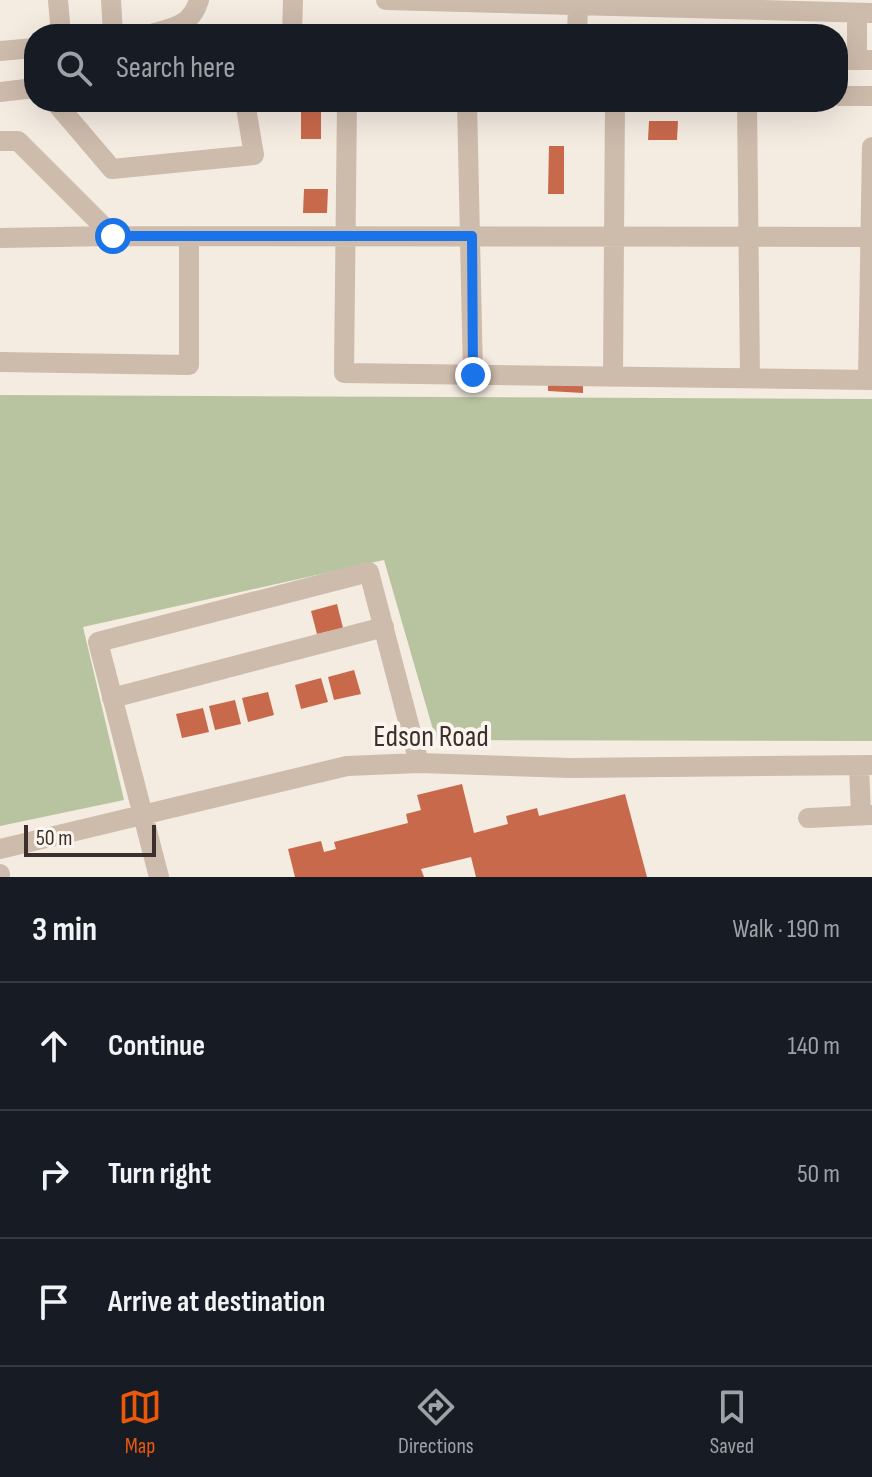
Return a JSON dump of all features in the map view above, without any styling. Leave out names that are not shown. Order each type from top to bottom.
[{"type":"street","points":[[58,0],[60,24]]},
{"type":"street","points":[[111,0],[112,24]]},
{"type":"street","points":[[186,24],[195,14],[199,0]]},
{"type":"street","points":[[292,24],[293,0]]},
{"type":"street","points":[[386,0],[864,13],[856,60]]},
{"type":"street","points":[[577,24],[578,5]]},
{"type":"street","points":[[0,51],[24,49]]},
{"type":"street","points":[[0,92],[24,89]]},
{"type":"street","points":[[848,96],[872,96]]},
{"type":"street","points":[[64,112],[112,169],[254,155],[247,112]]},
{"type":"street","points":[[347,112],[344,373],[870,380],[872,147]]},
{"type":"street","points":[[467,112],[473,375]]},
{"type":"street","points":[[613,377],[615,112]]},
{"type":"street","points":[[747,112],[750,378]]},
{"type":"street","points":[[0,141],[18,141],[113,236]]},
{"type":"street","points":[[0,362],[189,365],[189,236]]},
{"type":"street","points":[[0,238],[870,237]]},
{"type":"street","points":[[159,877],[98,642],[369,572],[419,763]]},
{"type":"street","points":[[112,698],[384,627]]},
{"type":"street","name":"Edson Road","points":[[0,849],[347,766],[419,763],[570,768],[866,765]]},
{"type":"street","points":[[808,818],[866,815],[866,765]]},
{"type":"green space","points":[[0,395],[872,399],[872,741],[436,740],[384,560],[83,627],[124,800],[0,826]]},
{"type":"building","points":[[301,112],[321,112],[321,139],[301,139]]},
{"type":"building","points":[[649,121],[678,121],[677,140],[648,140]]},
{"type":"building","points":[[549,146],[564,146],[564,194],[548,194]]},
{"type":"building","points":[[304,189],[328,189],[327,213],[303,213]]},
{"type":"building","points":[[583,380],[583,393],[548,391],[548,385]]},
{"type":"building","points":[[337,604],[343,628],[317,634],[311,611]]},
{"type":"building","points":[[354,670],[361,694],[334,700],[328,677]]},
{"type":"building","points":[[321,678],[328,702],[301,709],[295,685]]},
{"type":"building","points":[[268,692],[274,715],[248,722],[242,698]]},
{"type":"building","points":[[235,700],[241,724],[215,730],[209,706]]},
{"type":"building","points":[[203,708],[209,732],[182,738],[176,714]]},
{"type":"building","points":[[462,784],[474,833],[508,824],[506,816],[537,808],[539,816],[625,794],[647,877],[476,877],[471,857],[421,869],[424,877],[295,877],[288,849],[321,841],[324,852],[336,849],[334,842],[408,823],[406,814],[421,810],[417,795]]},
{"type":"route","points":[[113,236],[472,236],[473,375]]}]
